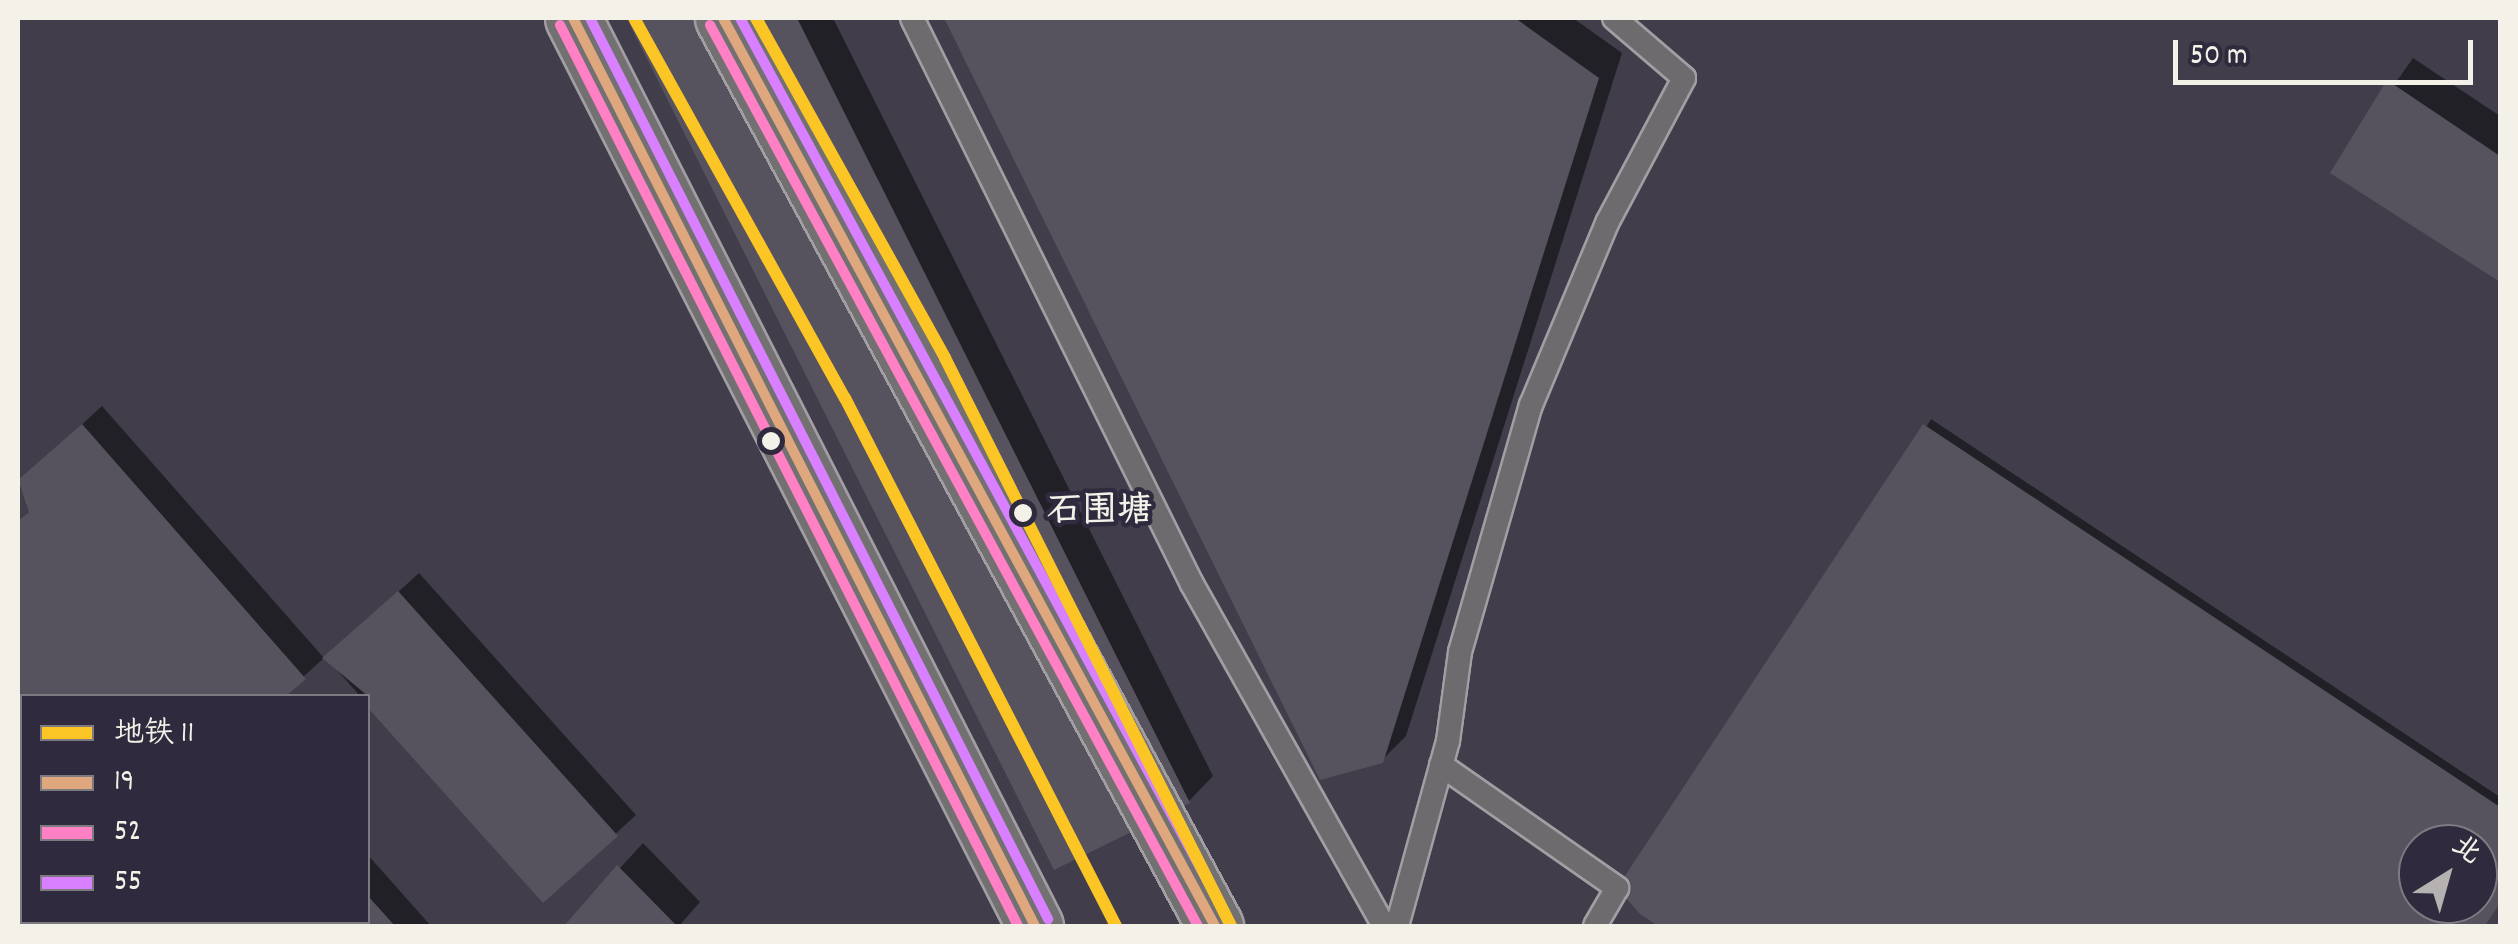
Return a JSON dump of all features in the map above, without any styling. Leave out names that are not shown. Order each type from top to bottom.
[{"type":"highway","points":[[573,18],[1035,926]]},
{"type":"highway","points":[[723,18],[1214,926]]},
{"type":"lane","points":[[912,18],[1192,584],[1384,926]]},
{"type":"lane","points":[[1397,926],[1441,765],[1460,652],[1531,405],[1607,223],[1684,78],[1614,18]]},
{"type":"lane","points":[[1441,765],[1617,888],[1594,926]]},
{"type":"building","points":[[641,18],[797,18],[1190,803],[1054,870],[629,23]]},
{"type":"building","points":[[944,18],[1515,18],[1599,78],[1383,763],[1320,780]]},
{"type":"building","points":[[2387,80],[2500,156],[2500,282],[2330,173]]},
{"type":"building","points":[[82,424],[306,679],[288,694],[18,696],[18,521],[29,512],[18,480]]},
{"type":"building","points":[[1923,424],[2500,807],[2498,906],[2498,824],[2398,824],[2398,924],[2485,926],[1658,926],[1640,914],[1617,888]]},
{"type":"building","points":[[398,591],[618,836],[543,903],[370,710],[370,694],[322,658]]},
{"type":"building","points":[[617,865],[677,926],[564,926]]},
{"type":"building","points":[[20,884],[20,924],[163,926],[19,926]]},
{"type":"building","points":[[370,898],[395,926],[306,924],[370,924]]},
{"type":"metro line","name":"11","points":[[634,18],[845,398],[1116,926]]},
{"type":"metro line","name":"11","points":[[756,18],[945,358],[1231,926]]},
{"type":"transit line","name":"19","points":[[573,18],[1035,926]]},
{"type":"transit line","name":"55","points":[[590,18],[1048,919]]},
{"type":"transit line","name":"19","points":[[723,18],[1215,926]]},
{"type":"transit line","name":"55","points":[[740,18],[1228,919]]},
{"type":"transit line","name":"52","points":[[560,25],[1018,926]]},
{"type":"transit line","name":"52","points":[[710,25],[1198,926]]},
{"type":"place","name":"石围塘","points":[[1023,513]]}]
